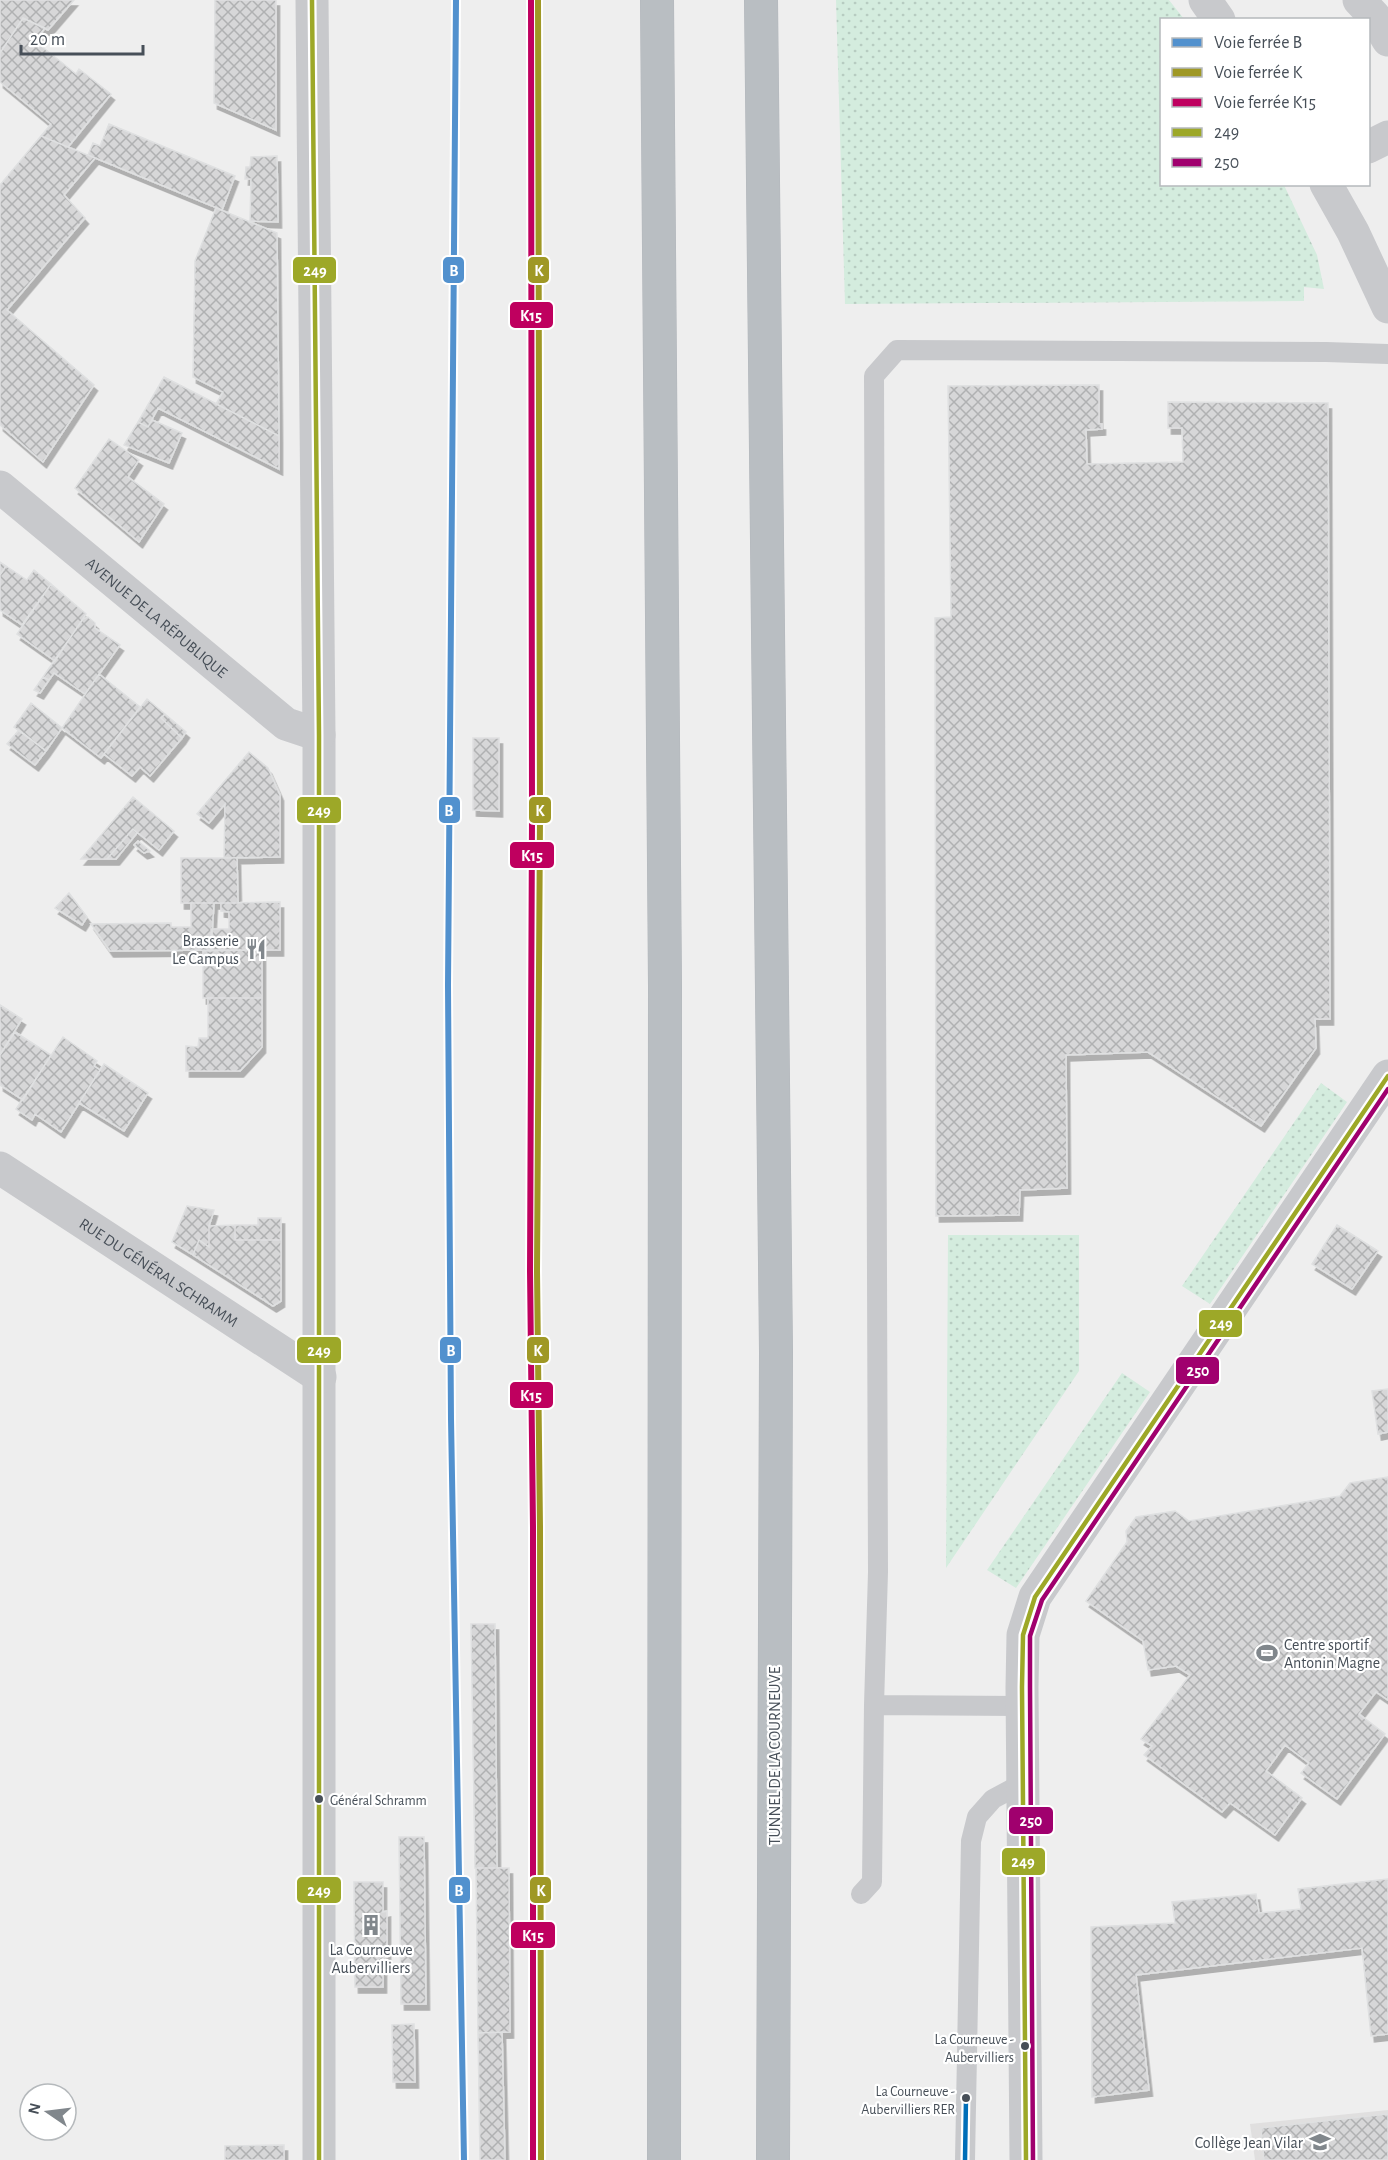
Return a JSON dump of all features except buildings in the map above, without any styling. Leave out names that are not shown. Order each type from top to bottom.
[{"type":"highway","points":[[657,0],[665,986],[664,2160]]},
{"type":"highway","name":"TUNNEL DE LA COURNEUVE","points":[[761,0],[776,1352],[773,2160]]},
{"type":"street","points":[[312,0],[320,735],[319,2160]]},
{"type":"street","points":[[1205,0],[1218,18]]},
{"type":"street","points":[[1359,0],[1374,16],[1388,40]]},
{"type":"street","points":[[1370,146],[1388,136]]},
{"type":"street","points":[[1327,186],[1353,232],[1388,307]]},
{"type":"street","name":"AVENUE DE LA RÉPUBLIQUE","points":[[0,487],[286,724],[320,735]]},
{"type":"street","points":[[1026,2160],[1023,1635],[1035,1597],[1388,1076]]},
{"type":"street","name":"RUE DU GÉNÉRAL SCHRAMM","points":[[0,1168],[320,1377]]},
{"type":"lane","points":[[861,1894],[872,1882],[878,1572],[874,376],[897,350],[1314,351],[1388,354]]},
{"type":"lane","points":[[874,1705],[1022,1706]]},
{"type":"lane","points":[[965,2160],[971,1841],[977,1817],[993,1799],[1023,1783]]},
{"type":"shaded area","name":"Collège Jean Vilar","points":[[1388,2110],[1388,2160],[1255,2160],[1250,2124]]},
{"type":"green space","points":[[836,0],[1169,0],[1183,18],[1160,18],[1160,186],[1284,186],[1317,255],[1324,289],[1304,287],[1304,301],[845,304]]},
{"type":"green space","points":[[1321,1083],[1347,1102],[1210,1304],[1182,1286]]},
{"type":"green space","points":[[948,1235],[1079,1235],[1079,1371],[946,1568]]},
{"type":"green space","points":[[1122,1373],[1150,1392],[1016,1588],[987,1570]]},
{"type":"rail line","name":"B","points":[[456,0],[448,985],[451,1419],[464,2160]]},
{"type":"rail line","name":"K15","points":[[531,0],[530,1271],[533,1527],[533,2160]]},
{"type":"rail line","name":"K","points":[[538,0],[540,818],[537,1271],[540,1527],[541,2160]]},
{"type":"transit line","name":"249","points":[[312,0],[319,735],[319,2160]]},
{"type":"transit line","name":"249","points":[[1026,2160],[1022,1687],[1023,1635],[1035,1597],[1388,1076]]},
{"type":"transit line","name":"250","points":[[1033,2160],[1030,1636],[1042,1600],[1388,1089]]},
{"type":"transit line","points":[[965,2160],[966,2098]]},
{"type":"place","name":"Brasserie Le Campus","points":[[256,949]]},
{"type":"place","name":"Centre sportif Antonin Magne","points":[[1267,1653]]},
{"type":"place","name":"Général Schramm","points":[[319,1799]]},
{"type":"place","name":"La Courneuve Aubervilliers","points":[[371,1925]]},
{"type":"place","name":"La Courneuve - Aubervilliers","points":[[1025,2046]]},
{"type":"place","name":"La Courneuve - Aubervilliers RER","points":[[966,2098]]},
{"type":"place","name":"Collège Jean Vilar","points":[[1320,2142]]}]
